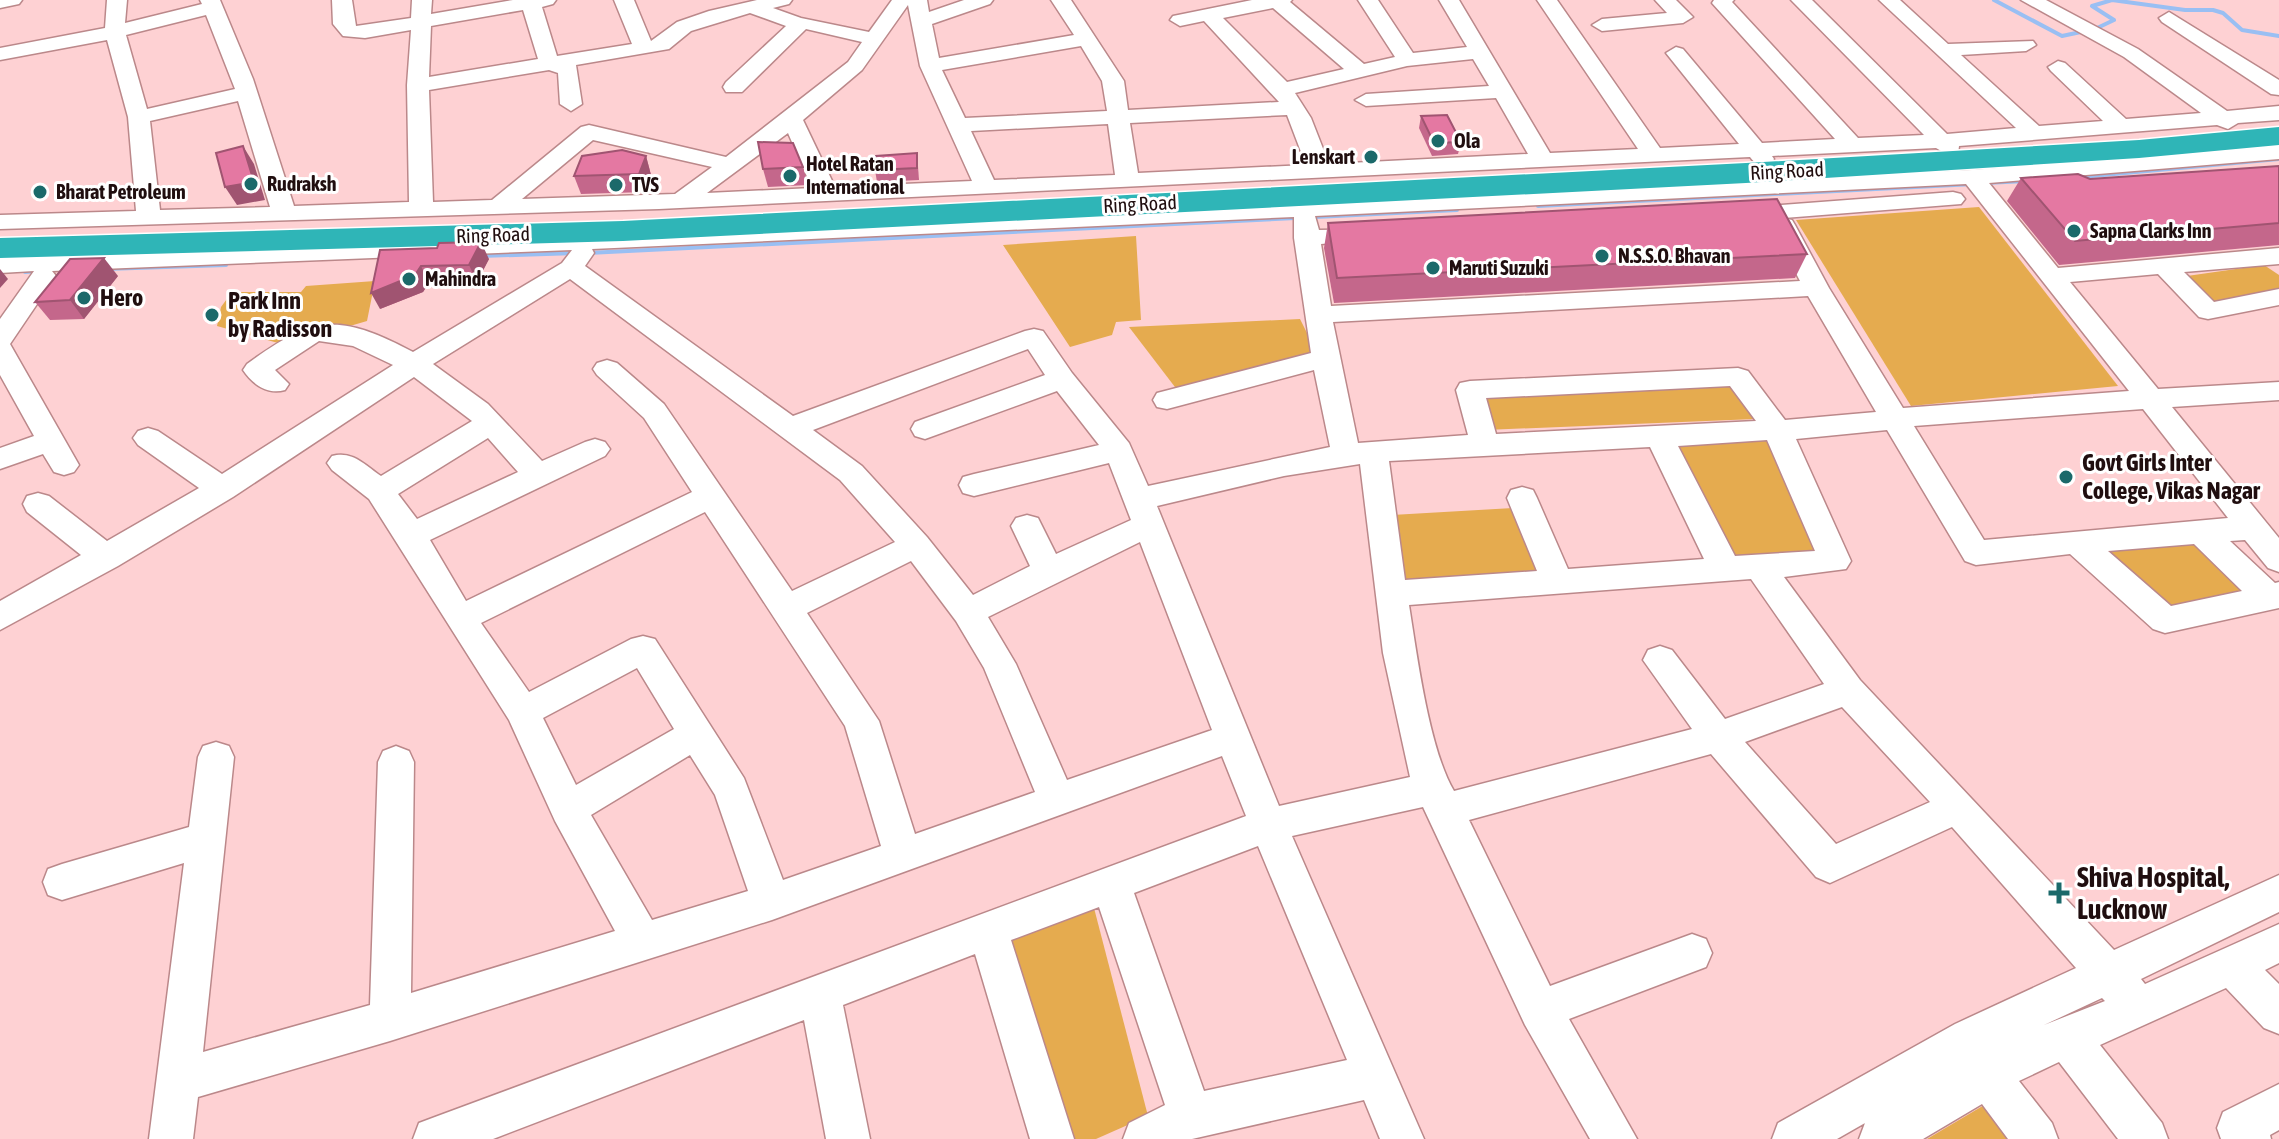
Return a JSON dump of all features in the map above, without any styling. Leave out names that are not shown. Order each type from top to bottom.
[{"type":"highway","name":"Ring Road","points":[[0,248],[414,232],[468,220],[1766,179],[1946,145],[2236,141],[2279,124]]},
{"type":"highway","name":"Ring Road","points":[[0,236],[623,231],[1463,209],[2279,136]]},
{"type":"street","points":[[0,2],[12,0]]},
{"type":"street","points":[[342,0],[343,24],[350,32],[365,32],[422,11],[535,1],[549,63]]},
{"type":"street","points":[[624,0],[644,48]]},
{"type":"street","points":[[418,85],[662,45],[670,34],[687,24],[782,0]]},
{"type":"street","points":[[681,201],[792,119],[862,59],[902,0]]},
{"type":"street","points":[[983,0],[919,11],[930,66],[986,187]]},
{"type":"street","points":[[1061,0],[1113,81],[1128,181]]},
{"type":"street","points":[[1368,0],[1407,60]]},
{"type":"street","points":[[1449,0],[1543,160]]},
{"type":"street","points":[[1547,0],[1653,155]]},
{"type":"street","points":[[1665,0],[1683,17]]},
{"type":"street","points":[[1801,0],[1946,145]]},
{"type":"street","points":[[1889,0],[2036,135]]},
{"type":"street","points":[[2031,0],[2131,53],[2236,141],[2268,175]]},
{"type":"street","points":[[1180,20],[1279,1],[1359,71]]},
{"type":"street","points":[[72,19],[211,4],[246,93],[284,212]]},
{"type":"street","points":[[1602,25],[1683,17],[1728,6],[1852,145]]},
{"type":"street","points":[[754,8],[800,24],[809,23],[874,39]]},
{"type":"street","points":[[414,232],[422,11]]},
{"type":"street","points":[[0,54],[116,15]]},
{"type":"street","points":[[116,15],[139,117],[149,217]]},
{"type":"street","points":[[1209,15],[1288,99],[1320,171]]},
{"type":"street","points":[[2169,18],[2279,89]]},
{"type":"street","points":[[734,87],[800,24]]},
{"type":"street","points":[[930,66],[1088,39]]},
{"type":"street","points":[[1945,50],[2026,45]]},
{"type":"street","points":[[958,125],[1120,117],[1288,99],[1359,71],[1407,60],[1481,52]]},
{"type":"street","points":[[1676,53],[1766,179],[1816,288],[1976,553],[2201,532],[2269,544]]},
{"type":"street","points":[[549,63],[568,69],[571,104]]},
{"type":"street","points":[[2058,67],[2122,127]]},
{"type":"street","points":[[1366,100],[1503,91]]},
{"type":"street","points":[[139,117],[246,93]]},
{"type":"street","points":[[1979,186],[2236,141],[2279,113]]},
{"type":"street","points":[[792,119],[827,194]]},
{"type":"street","points":[[1715,215],[1766,179],[1852,145],[1946,145],[2122,127],[2236,141],[2279,152]]},
{"type":"street","points":[[499,206],[589,132],[731,165]]},
{"type":"street","points":[[0,265],[414,232],[499,206],[681,201],[1653,155],[1766,179]]},
{"type":"street","points":[[0,222],[284,212],[580,254],[1304,221],[1463,209],[1766,179],[2080,192]]},
{"type":"street","points":[[1979,186],[2269,544]]},
{"type":"street","points":[[1304,221],[1396,232]]},
{"type":"street","points":[[1304,221],[1325,358],[1360,453],[1409,698],[1438,800],[1540,1010],[1615,1139]]},
{"type":"street","points":[[0,617],[222,489],[580,254]]},
{"type":"street","points":[[580,254],[790,428],[839,461],[916,545],[968,612],[999,664],[1056,798]]},
{"type":"street","points":[[2053,276],[2277,258]]},
{"type":"street","points":[[2164,266],[2208,311],[2279,297]]},
{"type":"street","points":[[0,338],[43,276]]},
{"type":"street","points":[[1319,315],[1816,288]]},
{"type":"street","points":[[275,384],[257,370],[318,333],[367,338],[414,364],[491,423],[538,476]]},
{"type":"street","points":[[790,428],[1034,337],[1062,379],[1119,450],[1268,825],[1402,1139]]},
{"type":"street","points":[[0,350],[57,453],[0,459]]},
{"type":"street","points":[[1167,400],[1325,358]]},
{"type":"street","points":[[607,369],[654,411],[861,721],[903,855]]},
{"type":"street","points":[[1390,594],[1835,561],[1777,429],[1738,377],[1470,390],[1485,446]]},
{"type":"street","points":[[925,429],[1062,379]]},
{"type":"street","points":[[968,612],[1048,571],[1145,512],[1360,453],[1777,429],[1896,420],[1941,413],[2276,395]]},
{"type":"street","points":[[380,491],[491,423]]},
{"type":"street","points":[[1659,436],[1742,568],[1848,690],[2139,1008]]},
{"type":"street","points":[[148,438],[222,489]]},
{"type":"street","points":[[411,535],[595,449]]},
{"type":"street","points":[[974,485],[1119,450]]},
{"type":"street","points":[[342,463],[380,491],[523,712],[568,809],[643,943]]},
{"type":"street","points":[[460,619],[710,496]]},
{"type":"street","points":[[1522,498],[1558,583]]},
{"type":"street","points":[[38,504],[107,558]]},
{"type":"street","points":[[1027,526],[1048,571]]},
{"type":"street","points":[[2201,532],[2274,596]]},
{"type":"street","points":[[2077,542],[2165,620],[2274,596]]},
{"type":"street","points":[[785,609],[916,545]]},
{"type":"street","points":[[523,712],[643,649],[731,789],[772,902]]},
{"type":"street","points":[[1660,660],[1718,737],[1830,865],[1958,807]]},
{"type":"street","points":[[435,1139],[1268,825],[1438,800],[1718,737],[1848,690]]},
{"type":"street","points":[[568,809],[696,734]]},
{"type":"street","points":[[178,1081],[390,1020],[772,902],[1056,798],[1234,737]]},
{"type":"street","points":[[171,1139],[216,757]]},
{"type":"street","points":[[390,1020],[396,762]]},
{"type":"street","points":[[62,882],[206,839]]},
{"type":"street","points":[[1111,884],[1191,1116]]},
{"type":"street","points":[[1794,1139],[1970,1039],[2107,973],[2276,899]]},
{"type":"street","points":[[988,931],[1052,1139]]},
{"type":"street","points":[[1881,1139],[2019,1057],[2139,1008],[2279,943]]},
{"type":"street","points":[[1540,1010],[1692,953]]},
{"type":"street","points":[[2232,966],[2279,1013]]},
{"type":"street","points":[[820,994],[848,1139]]},
{"type":"street","points":[[2067,1038],[2146,1139]]},
{"type":"street","points":[[1145,1139],[1191,1116],[1375,1076]]},
{"type":"street","points":[[1988,1076],[2036,1139]]},
{"type":"street","points":[[2249,1139],[2239,1128],[2279,1106]]},
{"type":"shaded area","points":[[1979,207],[2118,386],[1911,406],[1796,220]]},
{"type":"shaded area","points":[[1136,236],[1141,320],[1116,322],[1112,335],[1070,347],[1003,245]]},
{"type":"shaded area","points":[[2264,265],[2279,275],[2279,291],[2210,306],[2180,277]]},
{"type":"shaded area","points":[[375,281],[367,321],[285,345],[217,326],[221,307],[232,292],[301,292],[306,286]]},
{"type":"shaded area","points":[[1300,319],[1316,351],[1178,391],[1129,327]]},
{"type":"shaded area","points":[[1730,381],[1755,419],[1485,430],[1477,397]]},
{"type":"shaded area","points":[[1771,434],[1816,556],[1730,559],[1675,443]]},
{"type":"shaded area","points":[[1513,508],[1545,576],[1397,580],[1392,515]]},
{"type":"shaded area","points":[[2188,537],[2246,593],[2160,611],[2089,548]]},
{"type":"shaded area","points":[[1094,908],[1148,1116],[1096,1139],[1073,1139],[1008,942]]},
{"type":"shaded area","points":[[1991,1101],[2022,1139],[1927,1139]]},
{"type":"building","points":[[1447,115],[1461,142],[1434,143],[1421,116]]},
{"type":"building","points":[[758,142],[793,143],[803,167],[763,169]]},
{"type":"building","points":[[243,146],[254,182],[225,187],[216,153]]},
{"type":"building","points":[[622,150],[646,156],[639,174],[574,176],[582,156]]},
{"type":"building","points":[[917,153],[917,168],[875,170],[876,156]]},
{"type":"building","points":[[2279,166],[2279,223],[2075,241],[2021,178],[2078,174],[2090,179]]},
{"type":"building","points":[[1777,199],[1807,254],[1337,278],[1328,223]]},
{"type":"building","points":[[481,242],[469,265],[421,266],[415,275],[371,293],[380,250],[437,248],[439,243]]},
{"type":"building","points":[[104,258],[70,300],[35,302],[70,259]]},
{"type":"waterway","points":[[1994,0],[2062,36],[2095,29],[2114,20],[2092,6],[2112,0],[2185,10],[2213,10],[2223,13],[2242,30],[2279,36]]},
{"type":"waterway","points":[[2081,177],[2279,159]]},
{"type":"waterway","points":[[1985,183],[2026,181]]},
{"type":"waterway","points":[[1538,206],[1974,184]]},
{"type":"waterway","points":[[588,253],[1457,210]]},
{"type":"waterway","points":[[480,256],[577,253]]},
{"type":"waterway","points":[[105,269],[226,265]]},
{"type":"waterway","points":[[25,272],[41,271]]},
{"type":"place","name":"Ola","points":[[1438,141]]},
{"type":"place","name":"Lenskart","points":[[1371,157]]},
{"type":"place","name":"Hotel Ratan International","points":[[790,176]]},
{"type":"place","name":"Rudraksh","points":[[251,184]]},
{"type":"place","name":"TVS","points":[[616,185]]},
{"type":"place","name":"Bharat Petroleum","points":[[40,192]]},
{"type":"place","name":"Sapna Clarks Inn","points":[[2074,231]]},
{"type":"place","name":"N.S.S.O. Bhavan","points":[[1602,256]]},
{"type":"place","name":"Maruti Suzuki","points":[[1433,268]]},
{"type":"place","name":"Mahindra","points":[[409,279]]},
{"type":"place","name":"Hero","points":[[84,298]]},
{"type":"place","name":"Park Inn by Radisson","points":[[212,315]]},
{"type":"place","name":"Govt Girls Inter College, Vikas Nagar","points":[[2066,477]]},
{"type":"place","name":"Shiva Hospital, Lucknow","points":[[2059,893]]}]
